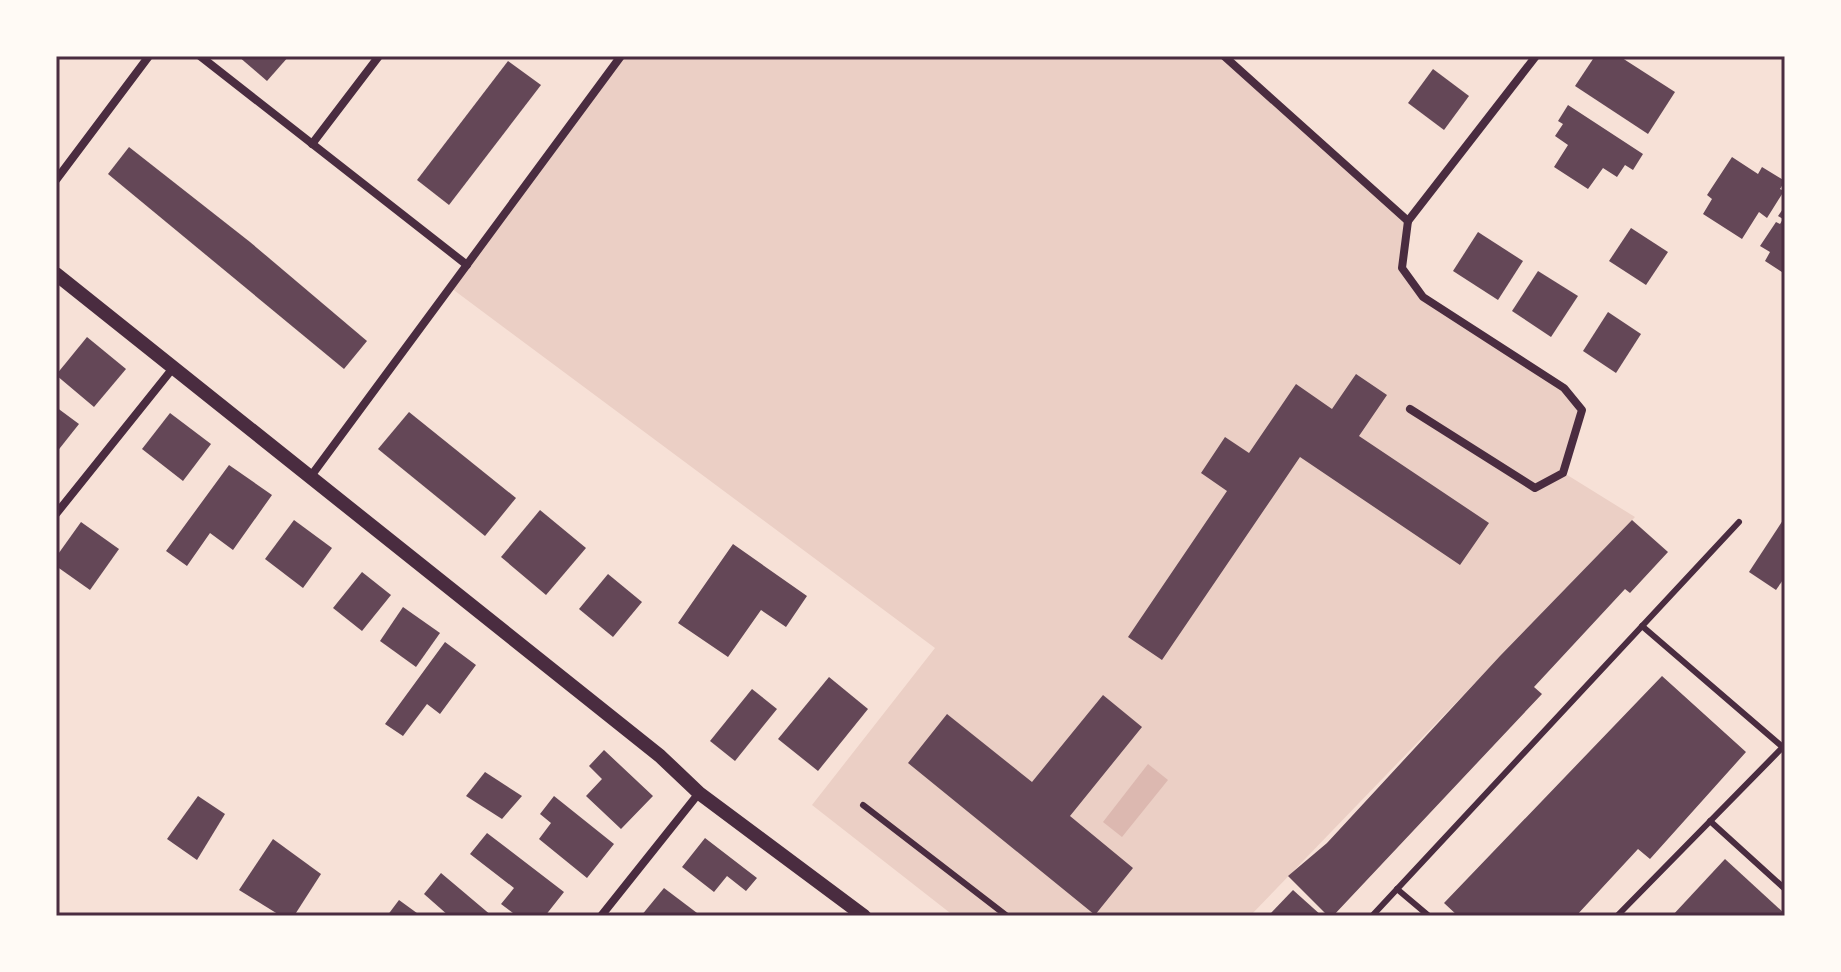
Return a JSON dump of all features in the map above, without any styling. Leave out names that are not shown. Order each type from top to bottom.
[{"type":"street","points":[[56,180],[149,56]]},
{"type":"street","points":[[200,56],[467,265]]},
{"type":"street","points":[[312,144],[379,56]]},
{"type":"street","points":[[311,476],[621,56]]},
{"type":"street","points":[[1224,56],[1408,221]]},
{"type":"street","points":[[1410,409],[1535,488],[1563,473],[1582,410],[1564,388],[1423,297],[1402,268],[1408,221],[1536,56]]},
{"type":"street","points":[[56,274],[660,756],[699,793],[864,916]]},
{"type":"street","points":[[56,514],[173,368]]},
{"type":"street","points":[[601,916],[699,793]]},
{"type":"lane","points":[[1372,916],[1739,522]]},
{"type":"lane","points":[[1617,916],[1784,748],[1642,626]]},
{"type":"lane","points":[[863,805],[1007,916]]},
{"type":"lane","points":[[1710,821],[1785,889]]},
{"type":"lane","points":[[1397,889],[1429,916]]},
{"type":"shaded area","points":[[621,56],[1224,56],[1408,221],[1402,268],[1423,297],[1564,388],[1582,410],[1564,473],[1635,517],[1250,916],[954,916],[812,805],[935,648],[451,288]]},
{"type":"shaded area","points":[[1148,764],[1168,780],[1122,837],[1103,822]]},
{"type":"building","points":[[238,56],[289,56],[267,81]]},
{"type":"building","points":[[1595,56],[1619,56],[1675,92],[1648,134],[1575,86]]},
{"type":"building","points":[[508,61],[541,85],[449,205],[417,180]]},
{"type":"building","points":[[1433,69],[1469,96],[1444,130],[1408,103]]},
{"type":"building","points":[[1568,105],[1643,154],[1633,170],[1625,165],[1617,177],[1603,168],[1588,189],[1554,167],[1568,145],[1555,136],[1563,124],[1558,121]]},
{"type":"building","points":[[129,147],[250,242],[367,341],[344,369],[108,174]]},
{"type":"building","points":[[1732,157],[1758,174],[1762,167],[1785,181],[1780,189],[1784,191],[1767,218],[1759,212],[1742,239],[1703,214],[1712,199],[1707,195]]},
{"type":"building","points":[[1785,206],[1785,274],[1765,261],[1770,252],[1760,246],[1776,222],[1780,224],[1783,219],[1778,216]]},
{"type":"building","points":[[1631,228],[1668,252],[1646,285],[1609,261]]},
{"type":"building","points":[[1478,232],[1523,261],[1498,300],[1453,271]]},
{"type":"building","points":[[1538,271],[1578,296],[1551,337],[1512,311]]},
{"type":"building","points":[[1608,312],[1641,334],[1616,373],[1583,351]]},
{"type":"building","points":[[87,337],[126,369],[94,407],[56,375]]},
{"type":"building","points":[[1356,374],[1387,395],[1359,436],[1489,523],[1460,565],[1300,457],[1162,660],[1128,637],[1227,491],[1201,473],[1225,437],[1249,453],[1296,384],[1332,409]]},
{"type":"building","points":[[56,407],[79,424],[56,453]]},
{"type":"building","points":[[409,412],[516,498],[485,536],[378,449]]},
{"type":"building","points":[[170,413],[211,444],[183,481],[142,449]]},
{"type":"building","points":[[229,465],[272,495],[233,550],[210,533],[187,566],[166,551]]},
{"type":"building","points":[[540,510],[586,548],[546,595],[501,557]]},
{"type":"building","points":[[1785,517],[1785,577],[1776,590],[1749,572]]},
{"type":"building","points":[[294,520],[332,548],[303,588],[265,559]]},
{"type":"building","points":[[1632,520],[1668,552],[1630,593],[1625,589],[1534,687],[1542,694],[1333,916],[1328,916],[1288,876],[1327,843],[1500,656]]},
{"type":"building","points":[[81,522],[119,549],[90,590],[56,566],[56,557]]},
{"type":"building","points":[[733,544],[807,596],[786,627],[761,610],[728,657],[678,623]]},
{"type":"building","points":[[362,572],[391,595],[362,631],[333,608]]},
{"type":"building","points":[[608,574],[642,602],[613,637],[579,609]]},
{"type":"building","points":[[403,607],[440,633],[416,667],[380,641]]},
{"type":"building","points":[[445,642],[476,665],[440,714],[427,704],[403,736],[385,724]]},
{"type":"building","points":[[1662,676],[1746,752],[1650,859],[1638,849],[1576,916],[1458,916],[1444,903]]},
{"type":"building","points":[[829,677],[868,709],[818,771],[778,739]]},
{"type":"building","points":[[752,689],[777,709],[735,761],[710,741]]},
{"type":"building","points":[[1103,695],[1142,727],[1070,816],[1133,868],[1095,915],[908,763],[947,714],[1032,782]]},
{"type":"building","points":[[604,750],[653,796],[621,829],[586,796],[602,779],[589,766]]},
{"type":"building","points":[[485,772],[522,796],[502,819],[466,796]]},
{"type":"building","points":[[198,796],[225,814],[197,860],[167,839]]},
{"type":"building","points":[[554,796],[614,844],[587,878],[539,839],[551,823],[540,814]]},
{"type":"building","points":[[487,833],[564,892],[545,916],[517,916],[501,904],[514,888],[470,854]]},
{"type":"building","points":[[705,838],[757,878],[746,891],[727,876],[714,892],[682,867]]},
{"type":"building","points":[[273,839],[321,874],[294,916],[281,916],[239,890]]},
{"type":"building","points":[[1725,859],[1785,914],[1785,916],[1672,916]]},
{"type":"building","points":[[441,873],[492,916],[449,916],[424,894]]},
{"type":"building","points":[[664,888],[701,916],[641,916]]},
{"type":"building","points":[[1293,890],[1322,916],[1268,916]]},
{"type":"building","points":[[399,900],[421,916],[387,916]]}]
